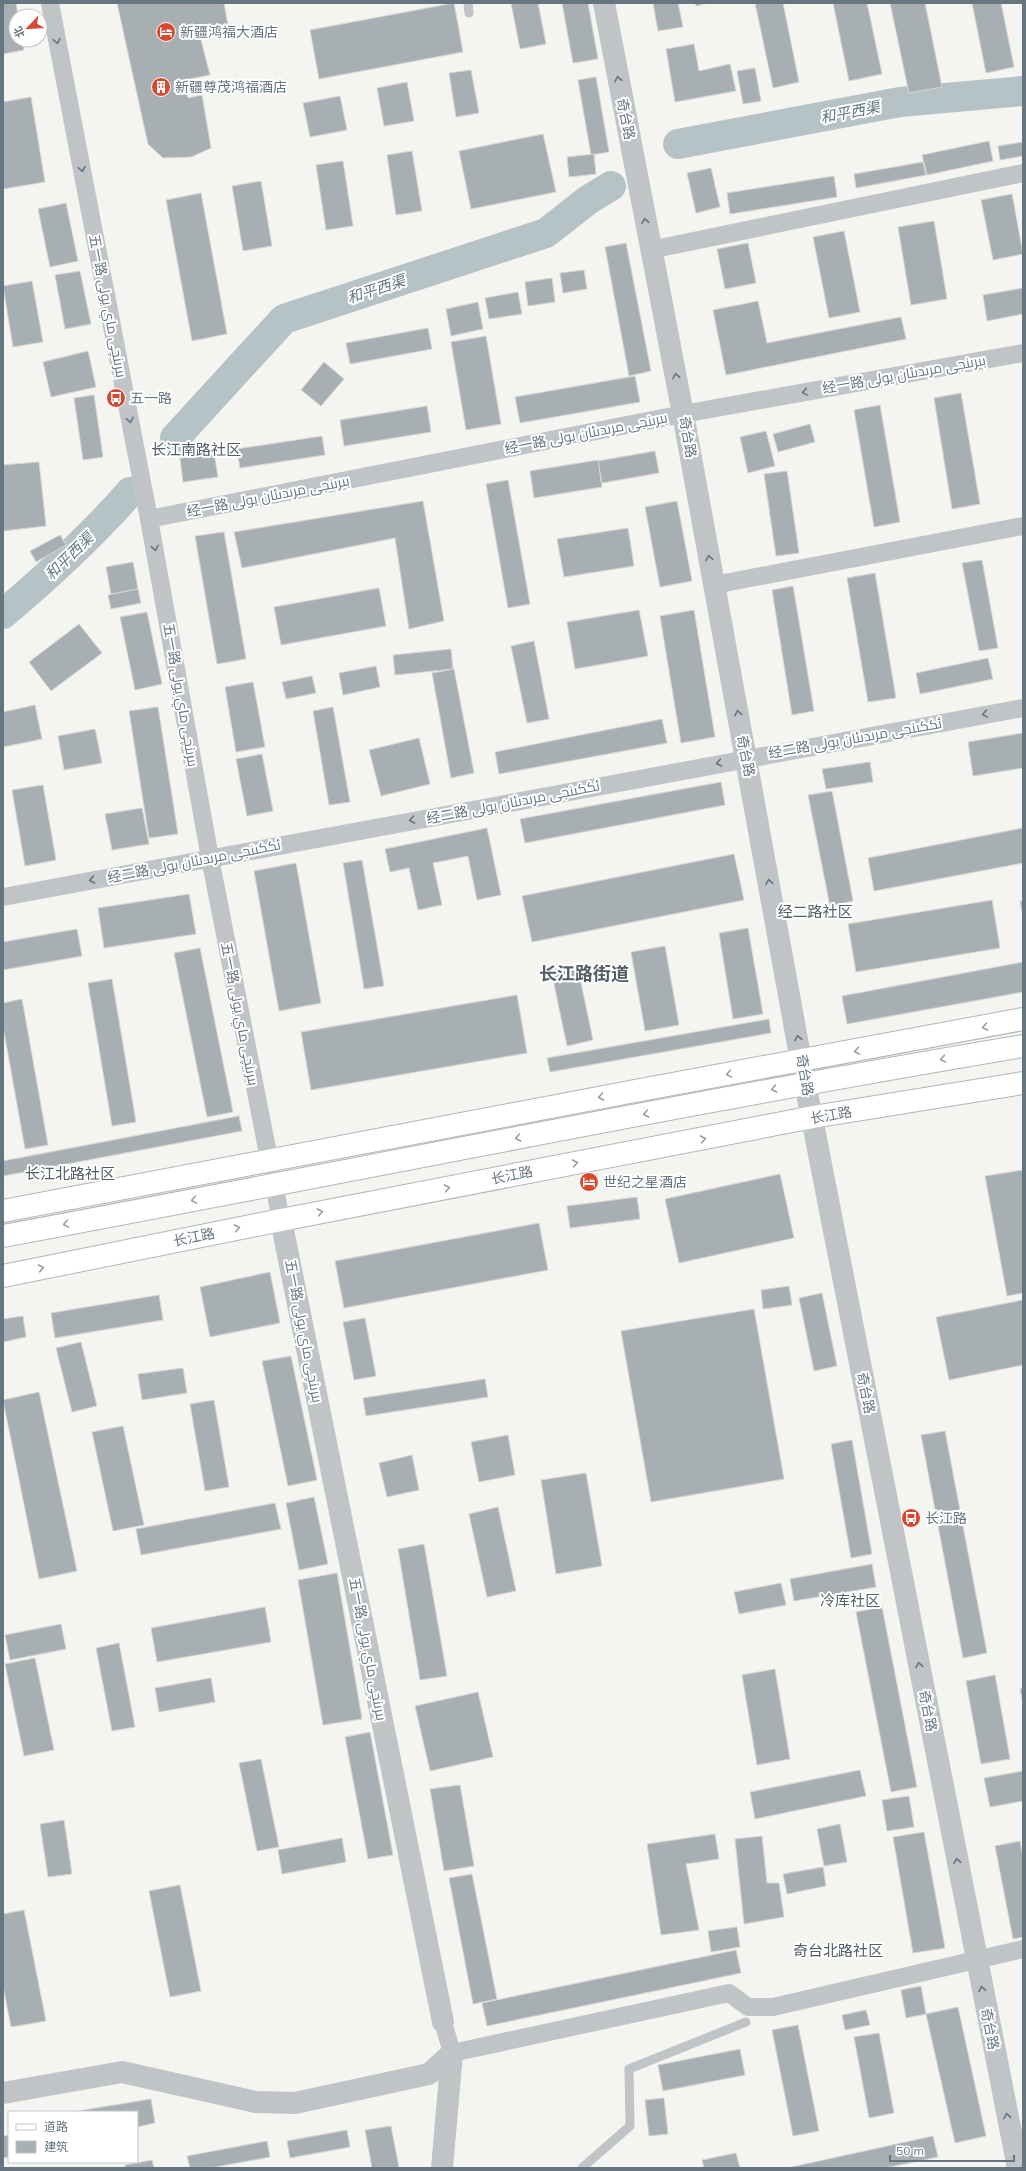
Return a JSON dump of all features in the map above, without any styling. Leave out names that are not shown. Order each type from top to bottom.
[{"type":"main road","points":[[3,1212],[1023,1019]]},
{"type":"main road","points":[[3,1236],[274,1186],[806,1083],[1023,1046]]},
{"type":"main road","name":"长江路","points":[[3,1276],[281,1220],[813,1117],[1023,1083]]},
{"type":"street","name":"五一路 بىرىنچى ماي يولى","points":[[50,3],[149,519],[210,858],[274,1186],[443,2022]]},
{"type":"street","name":"奇台路","points":[[604,3],[650,250],[684,414],[806,1083],[976,1960],[1018,2168]]},
{"type":"street","points":[[650,250],[1023,173]]},
{"type":"street","name":"经一路 بىرىنجى مرىدىئان يولى","points":[[149,519],[684,414],[1023,353]]},
{"type":"street","points":[[714,585],[1023,526]]},
{"type":"street","name":"经二路 ئككىنجى مرىدىئان يولى","points":[[3,897],[1023,708]]},
{"type":"street","points":[[3,2093],[122,2072],[256,2102],[295,2103],[429,2074],[452,2053],[729,1993],[747,2015],[773,2007],[1023,1949]]},
{"type":"street","points":[[442,2168],[452,2053],[443,2022]]},
{"type":"lane","points":[[468,3],[469,13]]},
{"type":"lane","points":[[582,2168],[630,2126],[629,2069],[747,2015]]},
{"type":"building","points":[[3,3],[16,3],[17,8],[8,8],[8,48],[24,48],[24,50],[3,54]]},
{"type":"building","name":"新疆尊茂鸿福酒店","points":[[117,3],[224,3],[229,31],[200,36],[210,75],[184,80],[188,98],[202,95],[211,148],[191,157],[163,158],[148,144]]},
{"type":"building","points":[[454,3],[463,52],[319,79],[310,30]]},
{"type":"building","points":[[511,3],[538,3],[546,44],[520,49]]},
{"type":"building","points":[[562,3],[588,3],[598,59],[573,63]]},
{"type":"building","points":[[653,3],[678,3],[683,27],[658,31]]},
{"type":"building","points":[[695,3],[708,3],[696,6]]},
{"type":"building","points":[[755,3],[783,3],[799,82],[773,88]]},
{"type":"building","points":[[833,3],[867,3],[882,74],[849,81]]},
{"type":"building","points":[[890,3],[925,3],[942,87],[909,93]]},
{"type":"building","points":[[972,3],[1001,3],[1014,67],[986,73]]},
{"type":"building","points":[[694,44],[699,71],[730,64],[736,91],[675,102],[666,49]]},
{"type":"building","points":[[755,68],[761,101],[743,104],[737,71]]},
{"type":"building","points":[[471,70],[479,113],[456,117],[449,73]]},
{"type":"building","points":[[596,77],[609,152],[591,155],[578,80]]},
{"type":"building","points":[[407,82],[414,121],[384,126],[377,88]]},
{"type":"building","points":[[340,96],[347,130],[310,137],[303,103]]},
{"type":"building","points":[[31,97],[45,182],[3,189],[3,102]]},
{"type":"building","points":[[543,134],[556,192],[471,209],[459,151]]},
{"type":"building","points":[[989,141],[993,161],[927,175],[922,155]]},
{"type":"building","points":[[1023,142],[1023,156],[1000,160],[998,146]]},
{"type":"building","points":[[412,151],[422,211],[396,215],[387,155]]},
{"type":"building","points":[[594,154],[596,174],[569,177],[567,157]]},
{"type":"building","points":[[343,161],[353,226],[326,230],[316,165]]},
{"type":"building","points":[[923,162],[926,175],[856,188],[854,174]]},
{"type":"building","points":[[711,168],[720,207],[696,213],[687,173]]},
{"type":"building","points":[[834,176],[837,197],[730,214],[727,193]]},
{"type":"building","points":[[261,181],[272,246],[243,251],[232,186]]},
{"type":"building","points":[[201,193],[227,334],[192,341],[166,200]]},
{"type":"building","points":[[1012,194],[1023,254],[993,260],[981,200]]},
{"type":"building","points":[[66,203],[78,261],[50,267],[38,209]]},
{"type":"building","points":[[934,221],[947,299],[911,305],[898,227]]},
{"type":"building","points":[[844,231],[860,312],[829,318],[813,237]]},
{"type":"building","points":[[626,243],[651,371],[629,376],[605,247]]},
{"type":"building","points":[[748,243],[756,283],[725,289],[717,249]]},
{"type":"building","points":[[584,270],[587,289],[563,293],[560,273]]},
{"type":"building","points":[[80,271],[91,324],[65,329],[55,275]]},
{"type":"building","points":[[552,278],[555,302],[528,306],[525,282]]},
{"type":"building","points":[[32,281],[43,342],[13,347],[3,286]]},
{"type":"building","points":[[1023,288],[1023,314],[987,321],[983,295]]},
{"type":"building","points":[[518,292],[522,314],[489,319],[485,298]]},
{"type":"building","points":[[758,301],[767,343],[901,317],[906,339],[726,375],[713,310]]},
{"type":"building","points":[[478,302],[483,329],[451,336],[446,309]]},
{"type":"building","points":[[428,328],[432,349],[350,364],[346,343]]},
{"type":"building","points":[[486,336],[501,424],[466,430],[451,342]]},
{"type":"building","points":[[88,351],[96,387],[51,397],[43,362]]},
{"type":"building","points":[[324,362],[344,379],[321,406],[301,390]]},
{"type":"building","points":[[635,376],[640,402],[520,423],[515,397]]},
{"type":"building","points":[[961,393],[980,504],[952,509],[934,398]]},
{"type":"building","points":[[94,395],[103,457],[83,460],[74,398]]},
{"type":"building","points":[[880,405],[900,522],[874,527],[854,410]]},
{"type":"building","points":[[427,406],[431,432],[344,446],[340,420]]},
{"type":"building","points":[[810,424],[815,442],[778,452],[773,434]]},
{"type":"building","points":[[766,431],[775,466],[748,473],[740,437]]},
{"type":"building","points":[[322,436],[325,455],[240,468],[237,449]]},
{"type":"building","points":[[655,451],[659,473],[602,483],[598,461]]},
{"type":"building","points":[[214,453],[218,477],[183,482],[180,458]]},
{"type":"building","points":[[598,460],[602,487],[534,498],[530,471]]},
{"type":"building","points":[[39,462],[46,526],[3,531],[3,465]]},
{"type":"building","points":[[787,471],[799,553],[776,556],[764,474]]},
{"type":"building","points":[[508,480],[530,604],[508,608],[486,484]]},
{"type":"building","points":[[423,501],[444,621],[409,629],[395,538],[242,568],[234,532]]},
{"type":"building","points":[[677,501],[692,581],[660,587],[645,507]]},
{"type":"building","points":[[628,528],[634,566],[564,577],[557,539]]},
{"type":"building","points":[[224,532],[246,659],[217,664],[195,536]]},
{"type":"building","points":[[60,535],[66,545],[36,562],[30,551]]},
{"type":"building","points":[[982,560],[998,648],[979,651],[962,563]]},
{"type":"building","points":[[133,562],[138,589],[111,594],[106,567]]},
{"type":"building","points":[[875,573],[896,698],[868,702],[847,578]]},
{"type":"building","points":[[793,586],[814,711],[792,715],[772,590]]},
{"type":"building","points":[[379,588],[386,626],[281,645],[274,607]]},
{"type":"building","points":[[138,589],[141,603],[111,609],[108,595]]},
{"type":"building","points":[[639,610],[648,656],[575,669],[567,622]]},
{"type":"building","points":[[694,610],[715,737],[681,743],[660,616]]},
{"type":"building","points":[[147,612],[162,684],[135,690],[120,617]]},
{"type":"building","points":[[79,624],[102,653],[51,691],[29,662]]},
{"type":"building","points":[[534,641],[549,719],[527,723],[511,646]]},
{"type":"building","points":[[451,649],[453,669],[395,675],[393,655]]},
{"type":"building","points":[[988,658],[993,679],[920,694],[916,673]]},
{"type":"building","points":[[376,666],[380,687],[343,695],[339,673]]},
{"type":"building","points":[[454,669],[474,773],[451,778],[432,673]]},
{"type":"building","points":[[312,676],[316,693],[286,699],[282,682]]},
{"type":"building","points":[[253,682],[265,747],[236,752],[225,687]]},
{"type":"building","points":[[35,705],[42,739],[3,747],[3,712]]},
{"type":"building","points":[[158,707],[178,834],[149,838],[129,711]]},
{"type":"building","points":[[333,707],[350,802],[329,805],[313,711]]},
{"type":"building","points":[[662,719],[667,743],[499,774],[495,752]]},
{"type":"building","points":[[95,729],[102,763],[64,770],[58,736]]},
{"type":"building","points":[[1023,733],[1023,768],[973,776],[968,742]]},
{"type":"building","points":[[419,738],[430,784],[381,796],[369,750]]},
{"type":"building","points":[[262,754],[273,811],[247,816],[236,759]]},
{"type":"building","points":[[870,762],[873,782],[826,789],[822,769]]},
{"type":"building","points":[[721,782],[725,805],[525,843],[520,819]]},
{"type":"building","points":[[43,785],[56,860],[25,866],[12,790]]},
{"type":"building","points":[[832,791],[853,901],[830,906],[808,795]]},
{"type":"building","points":[[142,808],[149,844],[112,850],[105,814]]},
{"type":"building","points":[[487,828],[501,895],[477,900],[468,856],[433,863],[442,905],[418,910],[409,868],[390,872],[385,849]]},
{"type":"building","points":[[1023,828],[1023,863],[874,891],[868,858]]},
{"type":"building","points":[[734,854],[744,900],[532,942],[522,896]]},
{"type":"building","points":[[362,860],[384,986],[364,989],[343,863]]},
{"type":"building","points":[[296,863],[321,1003],[279,1011],[254,871]]},
{"type":"building","points":[[189,894],[196,934],[104,948],[98,908]]},
{"type":"building","points":[[992,900],[1000,948],[856,972],[848,924]]},
{"type":"building","points":[[1020,901],[1023,901],[1023,918]]},
{"type":"building","points":[[748,928],[763,1014],[733,1019],[719,933]]},
{"type":"building","points":[[77,929],[82,956],[3,970],[3,942]]},
{"type":"building","points":[[665,946],[679,1025],[645,1031],[631,952]]},
{"type":"building","points":[[200,948],[233,1112],[207,1117],[174,953]]},
{"type":"building","points":[[1023,962],[1023,992],[847,1024],[842,996]]},
{"type":"building","points":[[577,964],[593,1040],[567,1046],[551,970]]},
{"type":"building","points":[[112,979],[136,1122],[112,1126],[88,983]]},
{"type":"building","points":[[517,995],[527,1053],[311,1090],[301,1032]]},
{"type":"building","points":[[22,999],[48,1145],[25,1149],[3,1026],[3,1003]]},
{"type":"building","points":[[769,1019],[771,1033],[550,1072],[547,1058]]},
{"type":"building","points":[[239,1116],[242,1131],[3,1176],[3,1161]]},
{"type":"building","points":[[1023,1170],[1023,1293],[1007,1296],[985,1176]]},
{"type":"building","points":[[780,1174],[794,1238],[679,1263],[665,1199]]},
{"type":"building","points":[[637,1197],[640,1219],[570,1228],[567,1206]]},
{"type":"building","points":[[539,1223],[548,1270],[344,1308],[335,1261]]},
{"type":"building","points":[[270,1272],[280,1323],[210,1337],[200,1287]]},
{"type":"building","points":[[789,1286],[792,1305],[763,1309],[761,1290]]},
{"type":"building","points":[[822,1293],[837,1366],[814,1371],[799,1298]]},
{"type":"building","points":[[159,1295],[163,1320],[55,1338],[51,1313]]},
{"type":"building","points":[[1023,1300],[1023,1365],[949,1380],[936,1317]]},
{"type":"building","points":[[754,1309],[784,1479],[651,1502],[621,1331]]},
{"type":"building","points":[[23,1316],[26,1337],[3,1342],[3,1319]]},
{"type":"building","points":[[365,1318],[376,1376],[354,1380],[343,1322]]},
{"type":"building","points":[[81,1342],[97,1406],[72,1412],[56,1348]]},
{"type":"building","points":[[291,1356],[317,1480],[288,1486],[262,1361]]},
{"type":"building","points":[[183,1368],[187,1393],[142,1400],[138,1374]]},
{"type":"building","points":[[485,1379],[488,1397],[366,1416],[363,1398]]},
{"type":"building","points":[[39,1392],[77,1571],[39,1579],[3,1400]]},
{"type":"building","points":[[214,1400],[229,1487],[205,1491],[190,1404]]},
{"type":"building","points":[[123,1426],[144,1525],[113,1531],[92,1432]]},
{"type":"building","points":[[945,1431],[987,1653],[963,1658],[921,1435]]},
{"type":"building","points":[[508,1435],[515,1475],[479,1482],[471,1442]]},
{"type":"building","points":[[852,1440],[872,1554],[851,1558],[831,1444]]},
{"type":"building","points":[[412,1455],[419,1490],[387,1497],[379,1463]]},
{"type":"building","points":[[586,1473],[602,1566],[556,1574],[541,1480]]},
{"type":"building","points":[[314,1497],[328,1564],[299,1570],[286,1503]]},
{"type":"building","points":[[275,1503],[281,1529],[141,1555],[136,1529]]},
{"type":"building","points":[[498,1507],[516,1591],[487,1597],[469,1514]]},
{"type":"building","points":[[424,1544],[447,1676],[420,1680],[398,1549]]},
{"type":"building","points":[[872,1564],[876,1587],[794,1601],[790,1579]]},
{"type":"building","points":[[337,1573],[362,1719],[323,1725],[298,1580]]},
{"type":"building","points":[[781,1583],[786,1605],[739,1614],[734,1592]]},
{"type":"building","points":[[265,1607],[271,1642],[157,1662],[151,1628]]},
{"type":"building","points":[[882,1607],[917,1787],[891,1792],[856,1612]]},
{"type":"building","points":[[61,1624],[66,1649],[10,1660],[5,1635]]},
{"type":"building","points":[[119,1643],[135,1727],[112,1731],[96,1648]]},
{"type":"building","points":[[35,1658],[54,1750],[24,1756],[5,1664]]},
{"type":"building","points":[[775,1669],[790,1759],[757,1765],[742,1675]]},
{"type":"building","points":[[995,1675],[1010,1759],[981,1764],[966,1681]]},
{"type":"building","points":[[211,1678],[215,1702],[159,1712],[155,1688]]},
{"type":"building","points":[[1023,1688],[1023,1704],[1020,1689]]},
{"type":"building","points":[[478,1692],[493,1757],[430,1771],[415,1706]]},
{"type":"building","points":[[370,1732],[393,1855],[368,1859],[345,1737]]},
{"type":"building","points":[[261,1759],[279,1847],[257,1851],[239,1763]]},
{"type":"building","points":[[860,1770],[866,1796],[755,1819],[750,1792]]},
{"type":"building","points":[[1023,1771],[1023,1801],[990,1807],[984,1778]]},
{"type":"building","points":[[460,1785],[474,1866],[444,1871],[430,1789]]},
{"type":"building","points":[[909,1796],[914,1827],[887,1831],[882,1800]]},
{"type":"building","points":[[64,1820],[72,1874],[48,1877],[40,1824]]},
{"type":"building","points":[[840,1824],[847,1862],[824,1866],[817,1829]]},
{"type":"building","points":[[924,1832],[945,1948],[913,1953],[893,1837]]},
{"type":"building","points":[[715,1834],[719,1859],[686,1864],[699,1930],[661,1935],[647,1844]]},
{"type":"building","points":[[762,1836],[767,1883],[779,1883],[784,1917],[744,1924],[735,1839]]},
{"type":"building","points":[[342,1838],[346,1862],[282,1874],[278,1850]]},
{"type":"building","points":[[1020,1841],[1023,1857],[1023,1937],[1013,1939],[995,1846]]},
{"type":"building","points":[[823,1867],[826,1886],[787,1894],[783,1874]]},
{"type":"building","points":[[472,1874],[497,1999],[473,2004],[449,1878]]},
{"type":"building","points":[[180,1885],[201,1991],[170,1997],[149,1891]]},
{"type":"building","points":[[24,1910],[46,2021],[11,2027],[3,1986],[3,1914]]},
{"type":"building","points":[[737,1927],[740,1947],[711,1952],[708,1931]]},
{"type":"building","points":[[736,1950],[741,1973],[487,2026],[482,2003]]},
{"type":"building","points":[[921,1986],[926,2014],[906,2018],[901,1990]]},
{"type":"building","points":[[958,2007],[986,2136],[955,2143],[926,2014]]},
{"type":"building","points":[[866,2010],[870,2025],[845,2030],[842,2015]]},
{"type":"building","points":[[798,2025],[819,2131],[793,2136],[772,2030]]},
{"type":"building","points":[[879,2033],[894,2113],[869,2118],[854,2037]]},
{"type":"building","points":[[740,2049],[745,2075],[663,2091],[658,2065]]},
{"type":"building","points":[[664,2098],[668,2134],[649,2136],[645,2100]]},
{"type":"building","points":[[151,2099],[155,2123],[138,2127],[138,2111],[78,2111]]},
{"type":"building","points":[[391,2126],[399,2168],[372,2168],[365,2130]]},
{"type":"building","points":[[347,2130],[350,2147],[290,2158],[287,2141]]},
{"type":"building","points":[[8,2135],[8,2157],[3,2158],[3,2136]]},
{"type":"building","points":[[933,2136],[938,2157],[885,2168],[787,2168]]},
{"type":"building","points":[[267,2141],[270,2157],[210,2168],[190,2168],[187,2156]]},
{"type":"building","points":[[736,2153],[740,2168],[704,2168],[702,2160]]},
{"type":"building","points":[[152,2160],[154,2168],[125,2168],[125,2165]]},
{"type":"waterway","name":"和平西渠","points":[[678,144],[900,102],[1023,91]]},
{"type":"waterway","name":"和平西渠","points":[[175,438],[284,319],[546,233],[588,200],[611,186]]},
{"type":"waterway","name":"和平西渠","points":[[3,614],[69,556],[130,492]]},
{"type":"place","name":"新疆鸿福大酒店","points":[[166,32]]},
{"type":"place","name":"新疆尊茂鸿福酒店","points":[[161,87]]},
{"type":"place","name":"五一路","points":[[116,398]]},
{"type":"place","name":"世纪之星酒店","points":[[589,1182]]},
{"type":"place","name":"长江路","points":[[911,1518]]},
{"type":"district","name":"长江南路社区","points":[[196,449]]},
{"type":"district","name":"经二路社区","points":[[815,911]]},
{"type":"district","name":"长江路街道","points":[[584,973]]},
{"type":"district","name":"长江北路社区","points":[[70,1173]]},
{"type":"district","name":"冷库社区","points":[[850,1600]]},
{"type":"district","name":"奇台北路社区","points":[[838,1950]]}]
